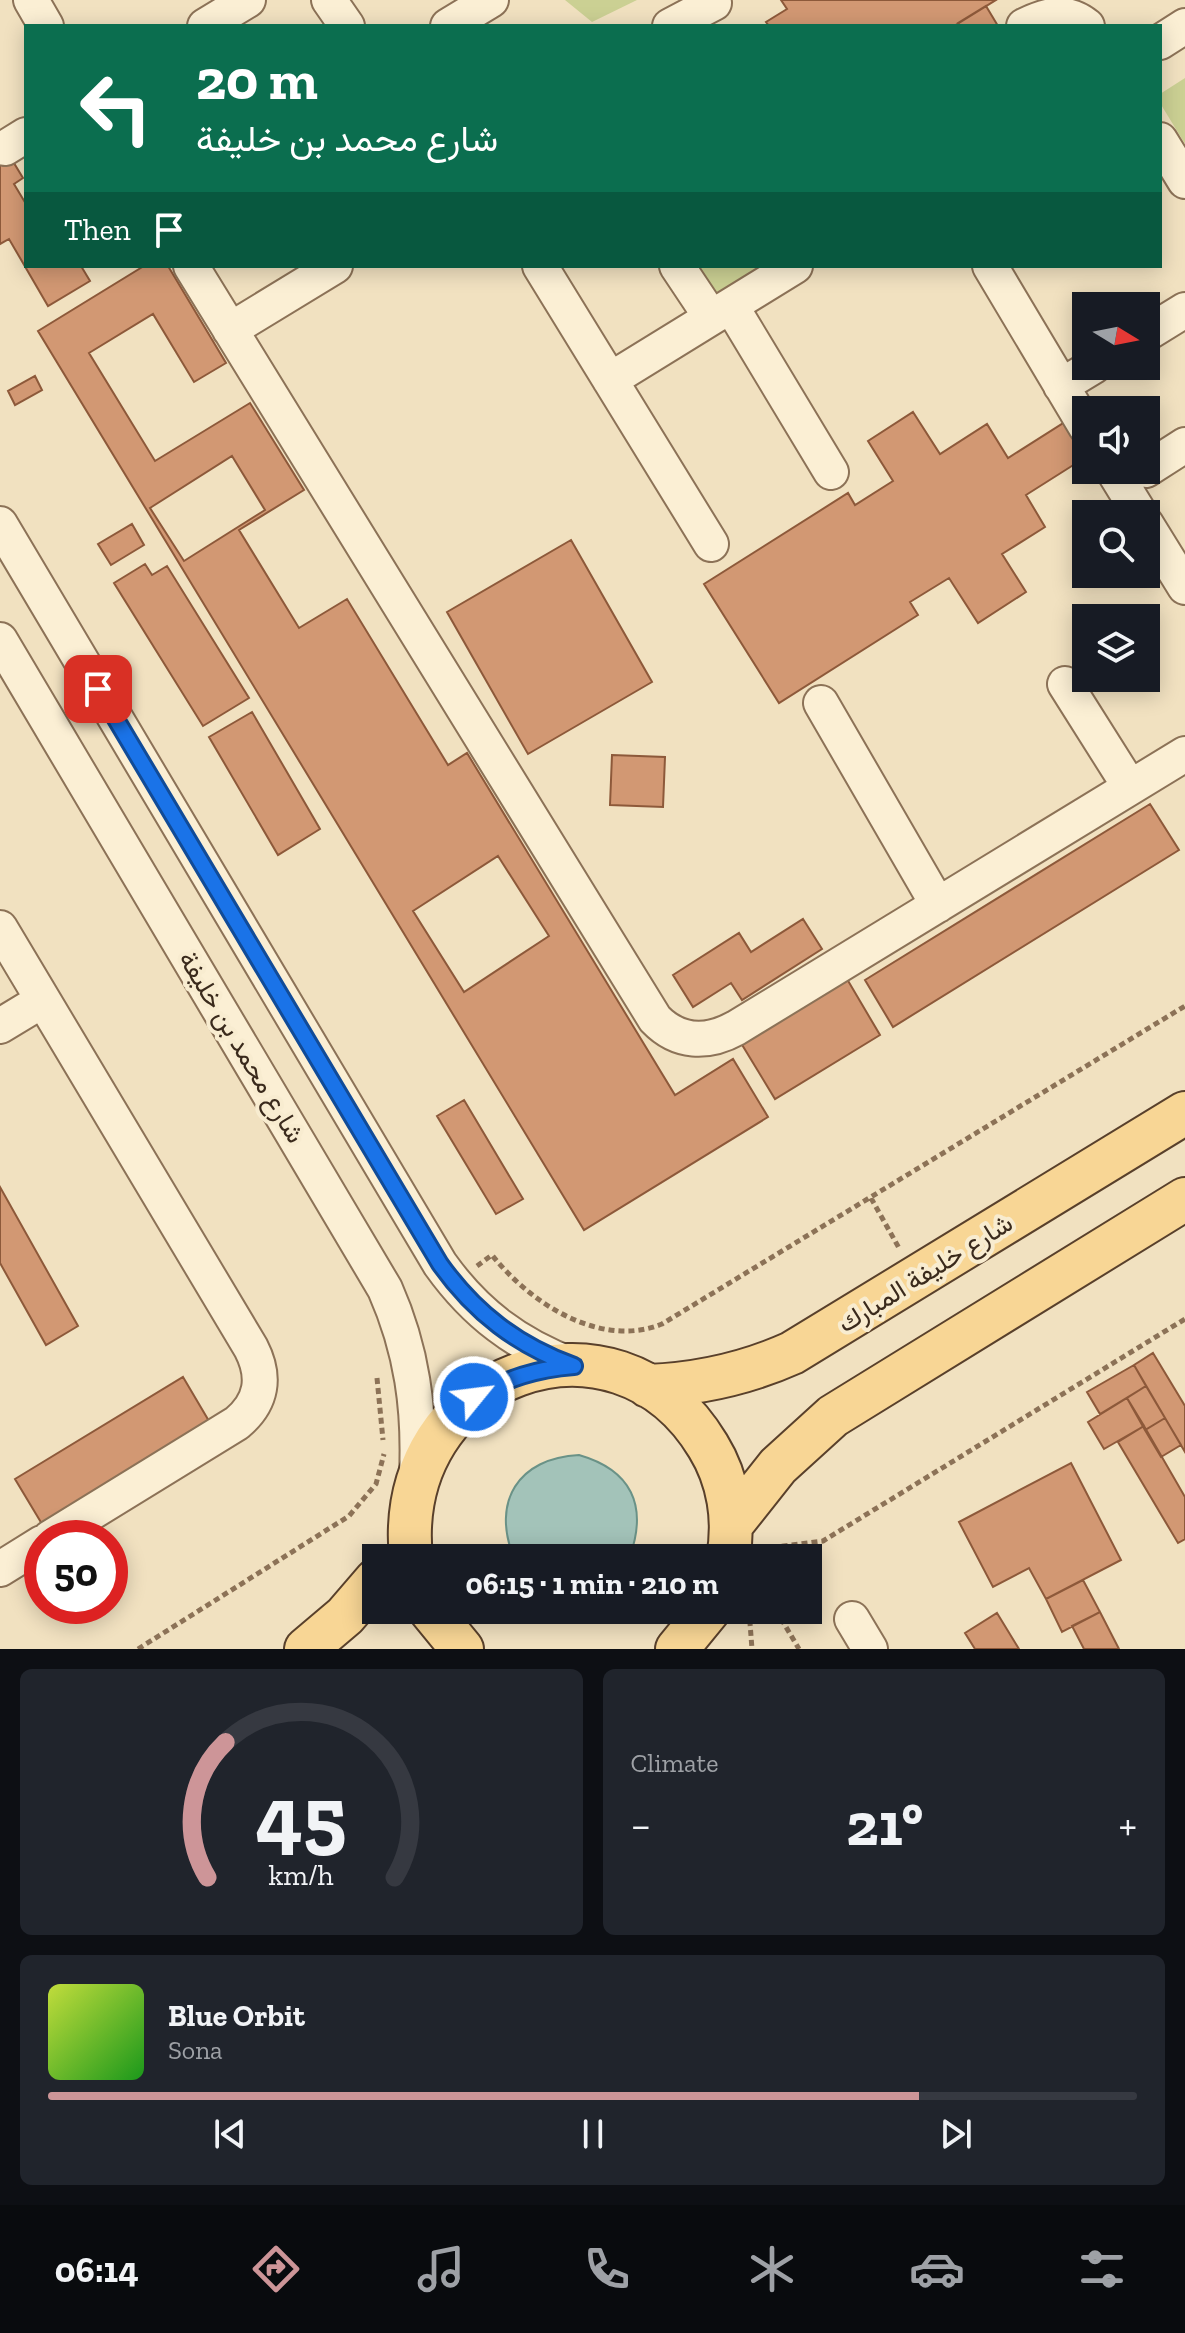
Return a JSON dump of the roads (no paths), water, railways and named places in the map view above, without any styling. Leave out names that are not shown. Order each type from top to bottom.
[{"type":"main road","name":"شارع خليفة المبارك","points":[[648,1386],[722,1378],[792,1353],[1185,1113]]},
{"type":"main road","points":[[730,1541],[778,1466],[833,1416],[1185,1199]]},
{"type":"main road","points":[[404,1544],[417,1475],[448,1421],[474,1397],[505,1379],[539,1369],[574,1366],[612,1371],[648,1386],[676,1405],[710,1449],[727,1491],[730,1541]]},
{"type":"main road","points":[[306,1649],[345,1616],[362,1596]]},
{"type":"main road","points":[[441,1624],[462,1649]]},
{"type":"main road","points":[[677,1649],[698,1624]]},
{"type":"main road","points":[[718,1624],[719,1649]]},
{"type":"street","points":[[31,0],[45,24]]},
{"type":"street","points":[[208,24],[248,0]]},
{"type":"street","points":[[329,0],[346,24]]},
{"type":"street","points":[[451,24],[491,0]]},
{"type":"street","points":[[670,24],[675,0]]},
{"type":"street","points":[[674,24],[714,3]]},
{"type":"street","points":[[1028,24],[1057,14],[1082,24]]},
{"type":"street","points":[[1162,41],[1185,26]]},
{"type":"street","points":[[1162,143],[1185,181]]},
{"type":"street","points":[[192,268],[655,1019],[665,1029],[693,1039],[723,1035],[1185,754]]},
{"type":"street","points":[[230,330],[332,268]]},
{"type":"street","points":[[541,268],[711,544]]},
{"type":"street","points":[[679,268],[721,312],[831,472]]},
{"type":"street","points":[[610,380],[792,268]]},
{"type":"street","points":[[991,268],[1072,404]]},
{"type":"street","points":[[1160,325],[1185,310]]},
{"type":"street","points":[[1061,386],[1072,379]]},
{"type":"street","points":[[1160,459],[1185,445]]},
{"type":"street","points":[[0,524],[454,1283],[508,1334],[574,1366]]},
{"type":"street","points":[[1160,547],[1185,587]]},
{"type":"street","name":"شارع محمد بن خليفة","points":[[0,640],[385,1289],[398,1319],[414,1381],[417,1475]]},
{"type":"street","points":[[1065,684],[1130,787]]},
{"type":"street","points":[[821,703],[938,905]]},
{"type":"street","points":[[0,928],[251,1348],[261,1375],[255,1403],[237,1423],[79,1520]]},
{"type":"street","points":[[0,1026],[43,1000]]},
{"type":"street","points":[[0,1569],[24,1554]]},
{"type":"street","points":[[852,1619],[870,1649]]},
{"type":"water","points":[[579,1455],[597,1462],[623,1480],[635,1506],[637,1521],[633,1544],[510,1544],[506,1519],[508,1502],[515,1487],[540,1464]]}]
